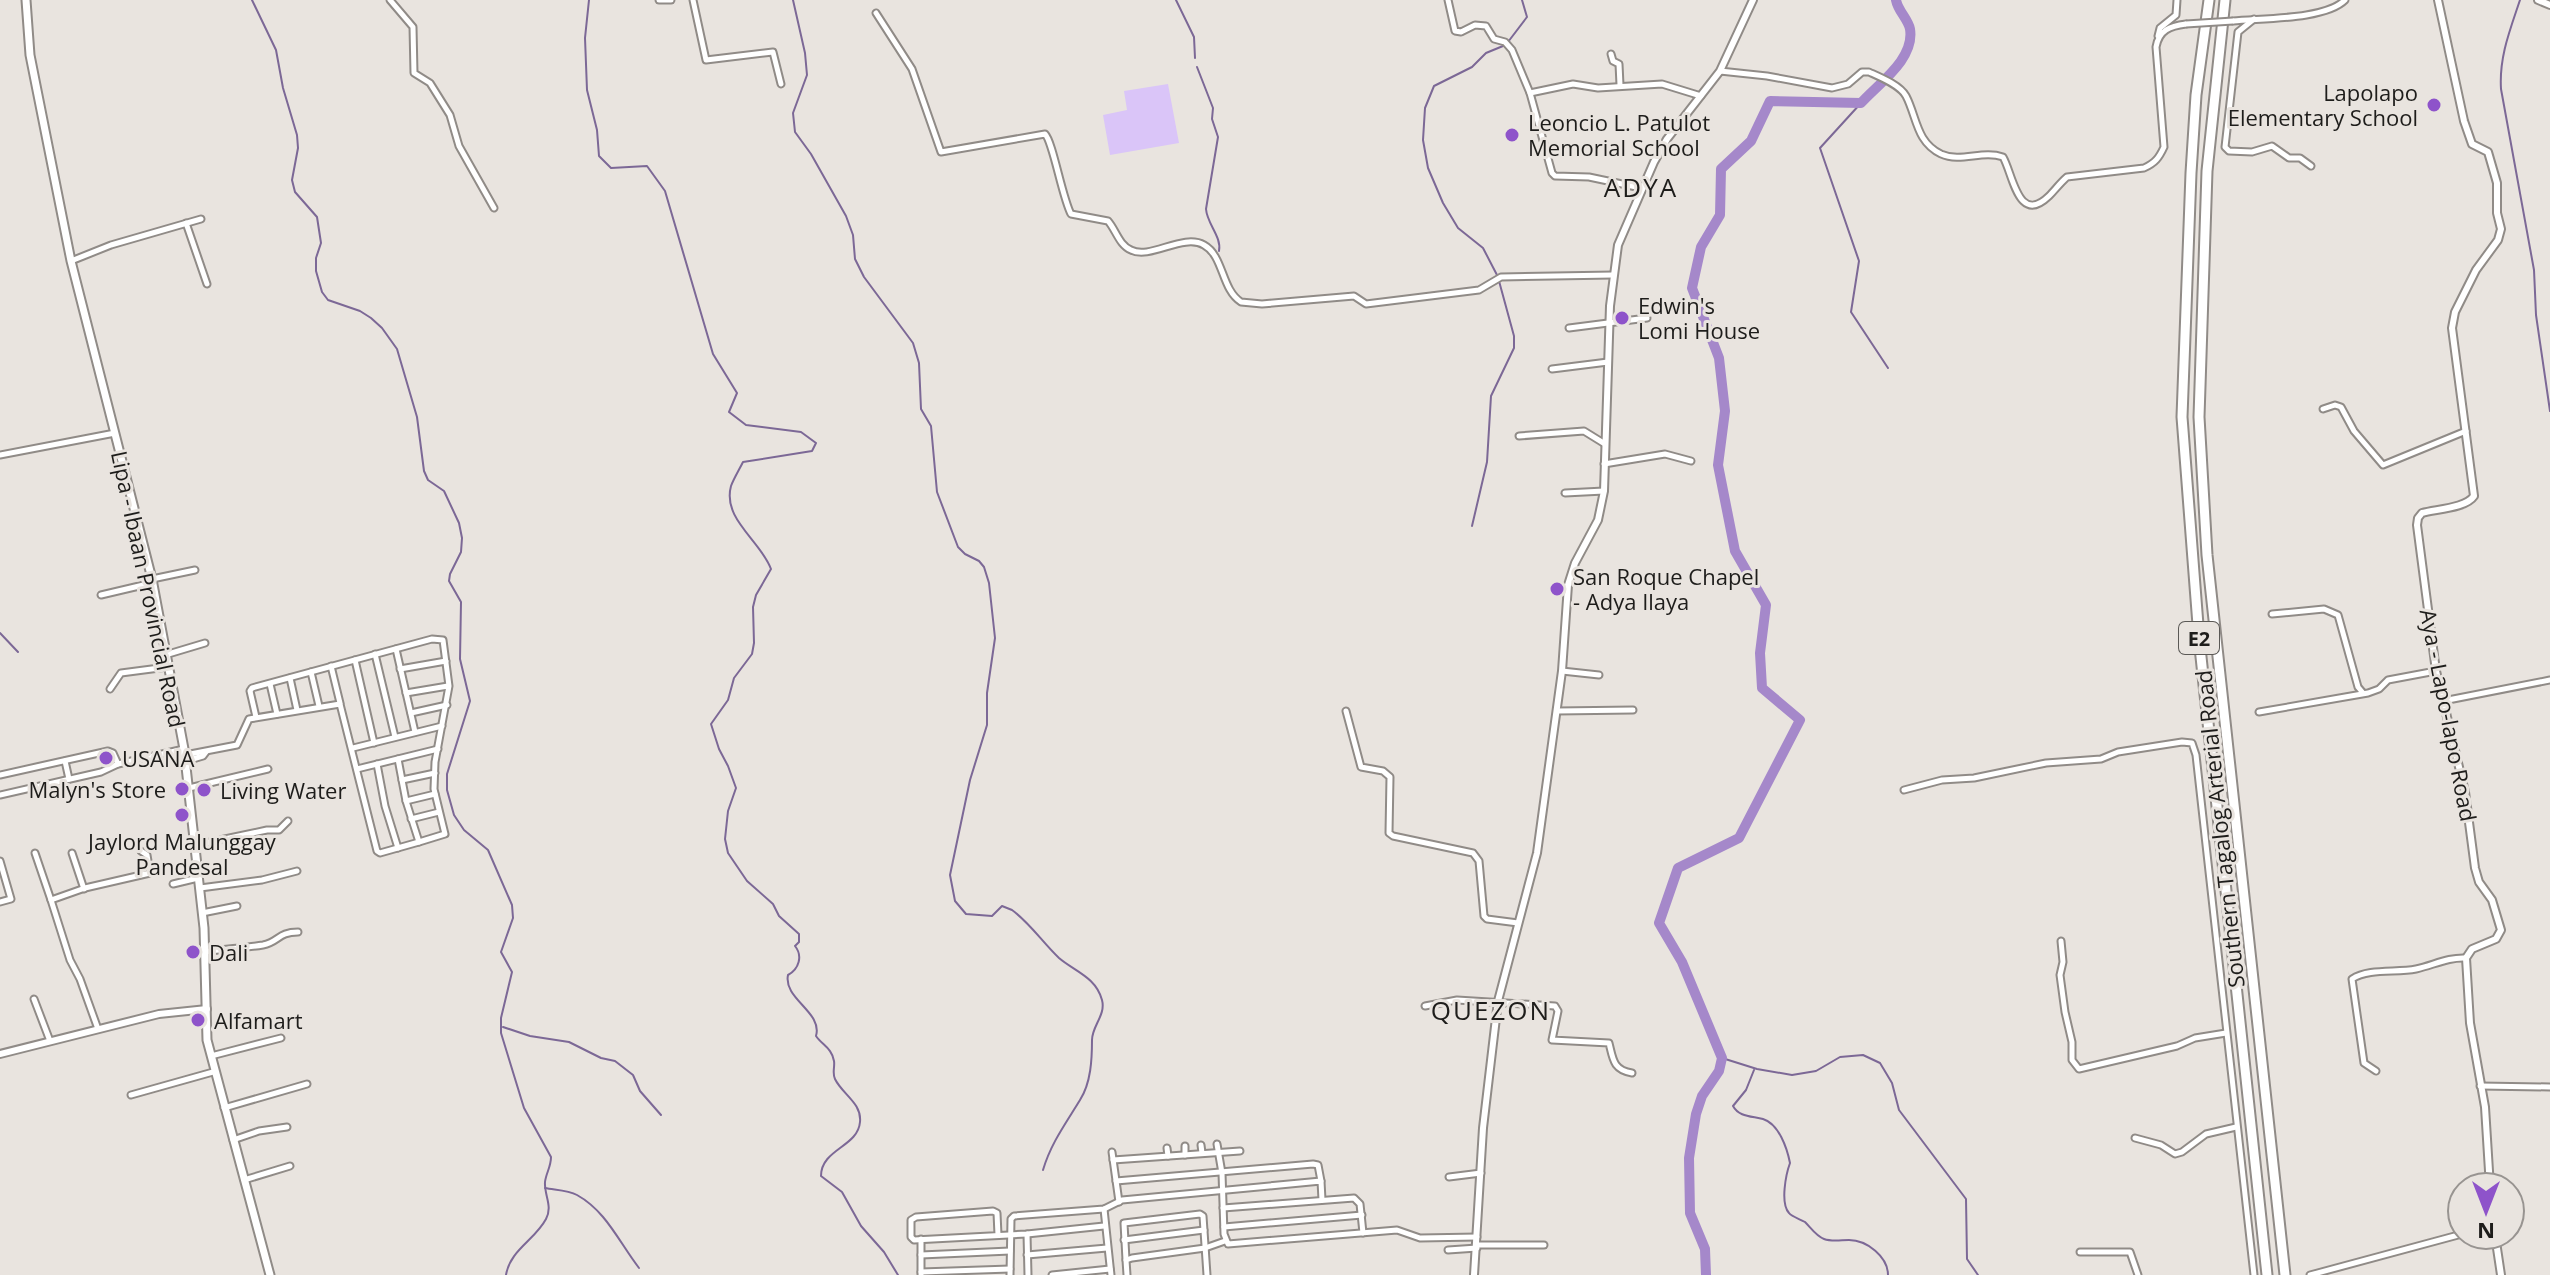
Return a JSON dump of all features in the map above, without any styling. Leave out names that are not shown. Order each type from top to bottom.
[{"type":"highway","name":"Southern Tagalog Arterial Road","points":[[2209,0],[2196,95],[2182,417],[2199,638],[2267,1275]]},
{"type":"highway","name":"Southern Tagalog Arterial Road","points":[[2225,0],[2207,171],[2199,417],[2207,555],[2285,1275]]},
{"type":"main road","name":"Lipa - Ibaan Provincial Road","points":[[26,0],[30,55],[71,261],[152,581],[187,756],[202,913],[207,1040],[213,1072],[270,1275]]},
{"type":"street","points":[[390,0],[413,27],[414,73],[430,83],[450,115],[459,146],[494,208]]},
{"type":"street","points":[[659,0],[671,0]]},
{"type":"street","points":[[693,0],[706,60],[773,52],[781,84]]},
{"type":"street","points":[[1448,0],[1455,31],[1461,32],[1475,25],[1486,26],[1494,39],[1505,42],[1512,50],[1530,93],[1555,176],[1589,177],[1641,188]]},
{"type":"street","points":[[1474,1275],[1483,1128],[1498,1001],[1537,853],[1562,671],[1568,585],[1575,563],[1598,520],[1604,491],[1610,324],[1618,245],[1641,188],[1667,139],[1720,71],[1753,0]]},
{"type":"street","points":[[1720,71],[1832,88],[1848,84],[1862,72],[1876,75],[1905,93],[1918,131],[1928,145],[1956,158],[1993,154],[2003,157],[2018,197],[2025,203],[2036,204],[2048,198],[2067,177],[2144,168],[2160,157],[2164,147],[2156,47],[2160,28],[2176,15],[2177,0]]},
{"type":"street","points":[[2158,37],[2165,30],[2186,24],[2322,11],[2345,0]]},
{"type":"street","name":"Aya - Lapo-lapo Road","points":[[2438,0],[2464,121],[2472,144],[2488,152],[2495,170],[2501,229],[2498,240],[2476,270],[2455,312],[2452,328],[2474,496],[2463,505],[2429,511],[2418,518],[2436,671],[2465,792],[2479,882],[2492,900],[2501,930],[2496,939],[2472,949],[2466,958]]},
{"type":"street","points":[[2538,0],[2550,5]]},
{"type":"street","points":[[876,13],[912,69],[941,152],[1045,134],[1050,138],[1053,161],[1071,214],[1108,221],[1128,249],[1137,252],[1189,242],[1202,244],[1212,253],[1227,285],[1241,302],[1262,304],[1354,296],[1371,304],[1479,290],[1501,277],[1613,275]]},
{"type":"street","points":[[2254,19],[2238,32],[2225,147],[2229,151],[2244,153],[2272,146],[2289,158],[2300,158],[2311,166]]},
{"type":"street","points":[[1611,54],[1613,61],[1619,64],[1620,85]]},
{"type":"street","points":[[1530,93],[1566,85],[1598,88],[1662,84],[1702,96]]},
{"type":"street","points":[[71,261],[111,245],[201,219]]},
{"type":"street","points":[[186,223],[207,284]]},
{"type":"street","points":[[1569,328],[1647,318]]},
{"type":"street","points":[[1552,369],[1608,362]]},
{"type":"street","points":[[2323,409],[2335,405],[2341,407],[2354,431],[2383,465],[2466,431]]},
{"type":"street","points":[[1519,436],[1584,431],[1605,444]]},
{"type":"street","points":[[0,455],[115,433]]},
{"type":"street","points":[[1604,464],[1665,454],[1691,461]]},
{"type":"street","points":[[1565,493],[1604,491]]},
{"type":"street","points":[[101,595],[195,570]]},
{"type":"street","points":[[2272,614],[2324,609],[2338,615],[2358,687],[2363,693]]},
{"type":"street","points":[[256,717],[250,688],[270,684],[331,666],[432,639],[443,640],[449,686],[438,749],[435,794],[445,834],[378,855],[331,666]]},
{"type":"street","points":[[165,655],[205,643]]},
{"type":"street","points":[[396,649],[415,732]]},
{"type":"street","points":[[375,654],[395,737]]},
{"type":"street","points":[[355,660],[374,743]]},
{"type":"street","points":[[400,669],[446,661]]},
{"type":"street","points":[[110,689],[121,673],[167,667]]},
{"type":"street","points":[[1562,671],[1599,675]]},
{"type":"street","points":[[2259,712],[2374,692],[2388,680],[2436,671]]},
{"type":"street","points":[[311,672],[319,706]]},
{"type":"street","points":[[290,678],[297,710]]},
{"type":"street","points":[[2443,701],[2550,680]]},
{"type":"street","points":[[270,684],[277,714]]},
{"type":"street","points":[[406,693],[449,686]]},
{"type":"street","points":[[0,795],[101,772],[118,764],[169,752],[187,756],[239,744],[248,720],[340,704]]},
{"type":"street","points":[[411,713],[447,705]]},
{"type":"street","points":[[1557,711],[1633,710]]},
{"type":"street","points":[[1346,711],[1361,767],[1383,771],[1390,777],[1389,833],[1473,853],[1479,861],[1484,916],[1518,923]]},
{"type":"street","points":[[353,748],[442,726]]},
{"type":"street","points":[[1904,790],[1942,780],[1974,778],[2046,763],[2089,762],[2118,752],[2192,743],[2198,770],[2254,1275]]},
{"type":"street","points":[[357,769],[438,749]]},
{"type":"street","points":[[0,775],[111,751],[118,764]]},
{"type":"street","points":[[398,759],[406,801],[419,842]]},
{"type":"street","points":[[65,761],[69,779]]},
{"type":"street","points":[[377,764],[385,806],[398,848]]},
{"type":"street","points":[[189,788],[268,769]]},
{"type":"street","points":[[402,780],[435,773]]},
{"type":"street","points":[[406,801],[435,794]]},
{"type":"street","points":[[411,819],[439,812]]},
{"type":"street","points":[[196,845],[279,830],[288,821]]},
{"type":"street","points":[[51,900],[150,873],[147,855],[141,851]]},
{"type":"street","points":[[35,853],[70,960],[98,1029]]},
{"type":"street","points":[[72,853],[84,889]]},
{"type":"street","points":[[0,863],[3,882],[11,899],[0,902]]},
{"type":"street","points":[[200,888],[262,880],[297,871]]},
{"type":"street","points":[[173,884],[199,878]]},
{"type":"street","points":[[202,913],[237,906]]},
{"type":"street","points":[[204,952],[262,945],[283,933],[298,932]]},
{"type":"street","points":[[2061,941],[2063,962],[2060,975],[2065,1012],[2072,1042],[2072,1060],[2079,1069],[2177,1046],[2195,1038],[2226,1033]]},
{"type":"street","points":[[2376,1071],[2364,1063],[2352,979],[2362,974],[2418,969],[2445,959],[2466,958],[2470,1023],[2485,1107],[2489,1171]]},
{"type":"street","points":[[34,999],[50,1041]]},
{"type":"street","points":[[1425,1006],[1457,1000],[1558,1007],[1552,1040],[1609,1043],[1614,1065],[1622,1072],[1632,1073]]},
{"type":"street","points":[[0,1054],[159,1014],[207,1009]]},
{"type":"street","points":[[210,1056],[281,1038]]},
{"type":"street","points":[[131,1095],[213,1072]]},
{"type":"street","points":[[223,1108],[307,1084]]},
{"type":"street","points":[[2480,1086],[2550,1087]]},
{"type":"street","points":[[232,1140],[259,1131],[287,1127]]},
{"type":"street","points":[[2135,1138],[2161,1145],[2175,1154],[2206,1134],[2236,1127]]},
{"type":"street","points":[[1217,1144],[1222,1173],[1225,1241]]},
{"type":"street","points":[[1201,1145],[1202,1153]]},
{"type":"street","points":[[1185,1146],[1185,1155]]},
{"type":"street","points":[[1167,1148],[1168,1156]]},
{"type":"street","points":[[1147,1149],[1148,1157]]},
{"type":"street","points":[[1130,1151],[1130,1158]]},
{"type":"street","points":[[1113,1160],[1240,1151]]},
{"type":"street","points":[[1112,1152],[1119,1202]]},
{"type":"street","points":[[1116,1181],[1313,1164],[1318,1165],[1322,1200]]},
{"type":"street","points":[[244,1180],[290,1166]]},
{"type":"street","points":[[1449,1177],[1482,1173]]},
{"type":"street","points":[[921,1239],[921,1273],[1010,1272],[1011,1219],[1014,1216],[1104,1209],[1119,1202],[1321,1181]]},
{"type":"street","points":[[1223,1208],[1354,1198],[1360,1204],[1363,1233]]},
{"type":"street","points":[[1052,1275],[1111,1272],[1104,1209]]},
{"type":"street","points":[[998,1235],[997,1213],[993,1211],[914,1217],[911,1237],[914,1240],[1010,1236],[1104,1226]]},
{"type":"street","points":[[1127,1275],[1124,1223],[1200,1214],[1207,1275]]},
{"type":"street","points":[[1224,1227],[1362,1215]]},
{"type":"street","points":[[1124,1240],[1204,1230]]},
{"type":"street","points":[[1225,1241],[1228,1244],[1397,1230],[1420,1238],[1478,1237]]},
{"type":"street","points":[[1027,1234],[1028,1275]]},
{"type":"street","points":[[2310,1275],[2446,1238]]},
{"type":"street","points":[[1126,1260],[1205,1248],[1225,1241]]},
{"type":"street","points":[[1448,1250],[1477,1246],[1544,1245]]},
{"type":"street","points":[[1027,1255],[1107,1248]]},
{"type":"street","points":[[921,1255],[1010,1251]]},
{"type":"street","points":[[2497,1251],[2501,1275]]},
{"type":"street","points":[[2080,1252],[2130,1252],[2138,1275]]},
{"type":"shaded area","points":[[1168,84],[1179,143],[1110,155],[1103,115],[1127,110],[1124,91]]},
{"type":"waterway","points":[[252,0],[276,50],[297,135],[298,148],[292,180],[295,192],[317,217],[321,243],[316,271],[322,292],[328,300],[371,318],[397,349],[417,417],[424,471],[428,480],[444,491],[459,523],[462,538],[461,552],[449,581],[461,602],[460,659],[470,701],[447,774],[447,790],[454,815],[464,830],[488,850],[512,905],[513,918],[501,952],[512,972],[501,1018],[501,1033],[524,1108],[551,1157],[545,1182],[548,1214],[512,1259],[506,1275]]},
{"type":"waterway","points":[[589,0],[585,38],[587,90],[597,130],[599,156],[611,168],[647,166],[665,191],[713,354],[737,393],[729,412],[746,425],[801,432],[816,443],[812,451],[743,462],[731,486],[732,509],[771,569],[756,595],[753,607],[752,654],[734,678],[728,700],[711,724],[736,788],[728,811],[725,839],[728,853],[747,881],[773,904],[779,916],[799,934],[799,942],[795,946],[799,962],[788,975],[788,984],[814,1020],[816,1036],[833,1057],[835,1079],[860,1115],[858,1130],[827,1160],[821,1176],[842,1192],[861,1226],[884,1252],[898,1275]]},
{"type":"waterway","points":[[793,0],[807,75],[793,113],[795,132],[846,216],[853,235],[855,259],[864,277],[913,343],[919,363],[921,409],[931,426],[937,492],[958,547],[979,561],[989,583],[995,638],[987,693],[987,725],[970,780],[950,875],[955,901],[966,914],[992,916],[1002,906],[1012,910],[1059,958],[1090,980],[1102,1000],[1102,1011],[1093,1035],[1087,1086],[1043,1170]]},
{"type":"waterway","points":[[1176,0],[1194,37],[1195,58]]},
{"type":"waterway","points":[[1508,42],[1527,17],[1522,0]]},
{"type":"waterway","points":[[1706,1275],[1705,1249],[1690,1213],[1689,1158],[1696,1114],[1702,1096],[1719,1071],[1722,1058],[1682,962],[1659,923],[1678,868],[1739,838],[1800,720],[1762,688],[1760,653],[1766,605],[1735,551],[1718,465],[1725,411],[1719,358],[1692,288],[1701,247],[1720,215],[1721,169],[1751,141],[1770,101],[1861,103],[1894,70],[1907,50],[1910,29],[1896,0]]},
{"type":"waterway","points":[[2520,0],[2503,55],[2501,89],[2534,270],[2536,315],[2550,411]]},
{"type":"waterway","points":[[1497,275],[1483,248],[1458,228],[1443,203],[1428,168],[1423,140],[1425,108],[1434,86],[1472,67],[1486,53],[1503,46]]},
{"type":"waterway","points":[[1197,67],[1213,108],[1212,119],[1218,137],[1206,209],[1219,251]]},
{"type":"waterway","points":[[1861,103],[1820,148],[1859,261],[1851,312],[1888,368]]},
{"type":"waterway","points":[[1472,526],[1487,462],[1491,396],[1514,348],[1514,336],[1499,281]]},
{"type":"waterway","points":[[0,633],[18,652]]},
{"type":"waterway","points":[[503,1027],[530,1036],[569,1042],[601,1058],[615,1061],[633,1075],[640,1091],[661,1115]]},
{"type":"waterway","points":[[1722,1058],[1757,1069],[1792,1075],[1816,1071],[1840,1057],[1863,1055],[1880,1063],[1892,1083],[1899,1110],[1966,1199],[1967,1259],[1978,1275]]},
{"type":"waterway","points":[[1754,1070],[1746,1090],[1733,1106],[1742,1114],[1769,1122],[1781,1137],[1790,1163],[1784,1196],[1789,1213],[1824,1239],[1856,1241],[1869,1246],[1884,1262],[1888,1275]]},
{"type":"waterway","points":[[545,1188],[570,1192],[587,1202],[604,1218],[639,1268]]},
{"type":"place","name":"Lapolapo Elementary School","points":[[2434,105]]},
{"type":"place","name":"Leoncio L. Patulot Memorial School","points":[[1512,135]]},
{"type":"place","name":"Edwin's Lomi House","points":[[1622,318]]},
{"type":"place","name":"San Roque Chapel - Adya Ilaya","points":[[1557,589]]},
{"type":"place","name":"USANA","points":[[106,758]]},
{"type":"place","name":"Malyn's Store","points":[[182,789]]},
{"type":"place","name":"Living Water","points":[[204,790]]},
{"type":"place","name":"Jaylord Malunggay Pandesal","points":[[182,815]]},
{"type":"place","name":"Dali","points":[[193,952]]},
{"type":"place","name":"Alfamart","points":[[198,1020]]},
{"type":"district","name":"ADYA","points":[[1641,187]]},
{"type":"district","name":"QUEZON","points":[[1491,1010]]}]
